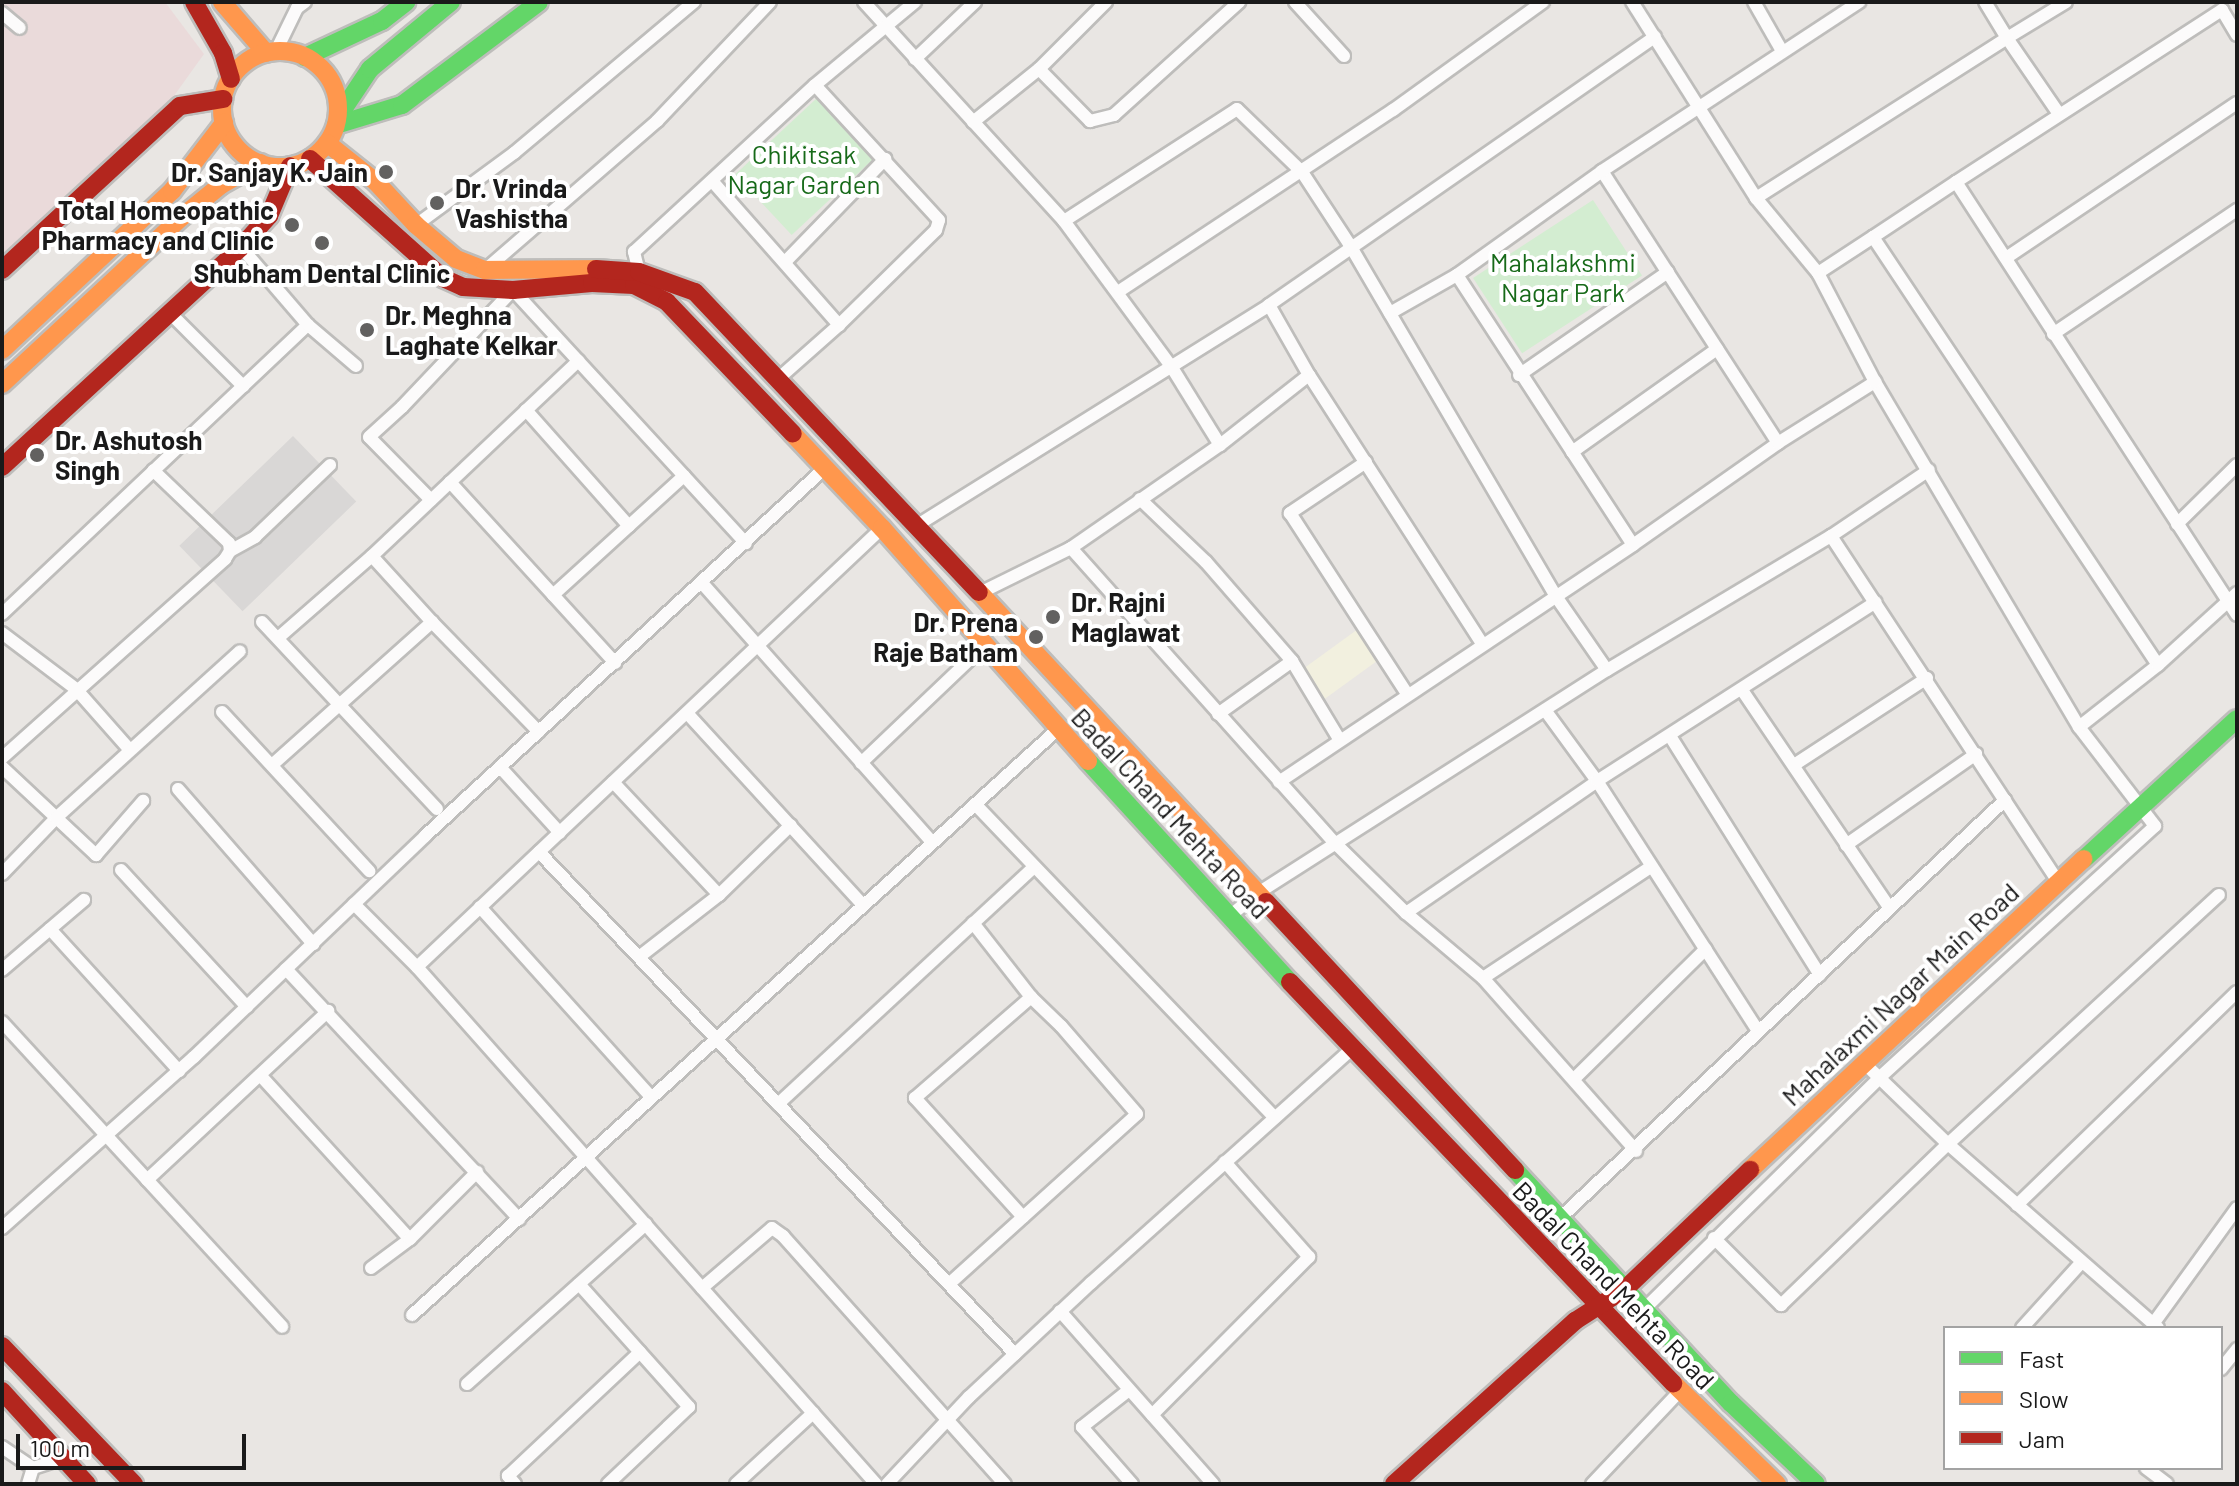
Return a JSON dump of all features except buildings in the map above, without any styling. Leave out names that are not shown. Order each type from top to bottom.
[{"type":"street","points":[[194,2],[223,53],[231,79]]},
{"type":"street","points":[[222,2],[271,52],[305,57],[320,67],[332,82],[337,121]]},
{"type":"street","points":[[305,2],[297,8],[271,52],[240,67],[223,99],[224,123],[232,140],[244,154],[260,163],[290,166],[310,159],[327,143],[337,121],[370,69],[451,2]]},
{"type":"street","points":[[305,57],[382,21],[406,2]]},
{"type":"street","points":[[337,121],[402,105],[539,2]]},
{"type":"street","points":[[416,225],[514,153],[694,2]]},
{"type":"street","points":[[485,280],[657,121],[770,2]]},
{"type":"street","points":[[864,2],[1064,221],[1171,366],[1220,445]]},
{"type":"street","points":[[639,272],[634,252],[815,85],[915,2]]},
{"type":"street","points":[[915,59],[975,2]]},
{"type":"street","points":[[973,122],[1039,69],[1106,2]]},
{"type":"street","points":[[1039,69],[1090,121],[1114,115],[1239,2]]},
{"type":"street","points":[[1295,2],[1344,56]]},
{"type":"street","points":[[1118,292],[1302,172],[1543,2]]},
{"type":"street","points":[[1622,1331],[1878,1079],[2155,826],[2079,727],[1875,382],[1818,273],[1756,198],[1632,2]]},
{"type":"street","points":[[1754,2],[1782,51]]},
{"type":"street","points":[[1390,313],[1457,275],[1602,171],[1859,2]]},
{"type":"street","points":[[1985,2],[2059,114]]},
{"type":"street","points":[[1756,198],[2066,2]]},
{"type":"street","points":[[1818,273],[2227,6],[2237,35]]},
{"type":"street","points":[[2,13],[20,28]]},
{"type":"street","points":[[916,526],[1269,305],[1655,37]]},
{"type":"street","points":[[778,379],[839,325],[936,230],[939,220],[934,211],[815,85]]},
{"type":"street","points":[[2,270],[180,106],[223,99]]},
{"type":"street","points":[[2006,258],[2237,103]]},
{"type":"street","points":[[1064,221],[1237,109],[1302,172],[1351,247],[1555,595],[1607,670]]},
{"type":"street","points":[[2,350],[172,191],[224,123]]},
{"type":"street","name":"Badal Chand Mehta Road","points":[[327,143],[376,182],[416,225],[485,280],[513,290],[592,283],[634,285],[667,302],[882,528],[1058,729],[1352,1049],[1680,1391],[1777,1484]]},
{"type":"street","points":[[310,159],[443,278],[463,287],[485,280],[639,272],[695,292],[980,593],[1731,1403],[1816,1484]]},
{"type":"street","points":[[785,262],[885,159]]},
{"type":"street","points":[[2,384],[183,216],[221,185],[260,163]]},
{"type":"street","points":[[2,467],[241,247],[269,216],[290,166]]},
{"type":"street","points":[[1602,171],[1778,443]]},
{"type":"street","points":[[713,182],[839,325]]},
{"type":"street","points":[[1956,182],[2177,524],[2232,597],[2237,615]]},
{"type":"street","points":[[934,211],[950,218]]},
{"type":"street","points":[[2053,334],[2236,214]]},
{"type":"street","points":[[1873,237],[2158,665]]},
{"type":"street","points":[[241,247],[308,325],[356,366]]},
{"type":"street","points":[[1519,375],[1668,272]]},
{"type":"street","points":[[1457,275],[1519,375],[1633,545]]},
{"type":"street","points":[[431,500],[369,437],[402,407],[513,290],[746,543]]},
{"type":"street","points":[[1269,305],[1309,375],[1482,643]]},
{"type":"street","points":[[169,312],[243,386]]},
{"type":"street","points":[[2,614],[308,325]]},
{"type":"street","points":[[1572,452],[1717,349]]},
{"type":"street","points":[[278,638],[372,556],[578,361]]},
{"type":"street","points":[[980,593],[1071,548],[1220,445],[1309,375]]},
{"type":"street","points":[[1279,782],[1482,643],[1633,545],[1778,443],[1875,382]]},
{"type":"street","points":[[526,410],[629,526]]},
{"type":"street","points":[[1366,462],[1290,513],[1407,694]]},
{"type":"street","points":[[2,758],[225,559],[230,551],[255,537],[330,465]]},
{"type":"street","points":[[2177,524],[2237,465]]},
{"type":"street","points":[[2,1228],[179,1071],[500,767],[826,467]]},
{"type":"street","points":[[153,470],[229,543],[230,551]]},
{"type":"street","points":[[1231,915],[1258,893],[1607,670],[1831,536],[1929,470]]},
{"type":"street","points":[[553,595],[684,476]]},
{"type":"street","points":[[450,482],[615,663]]},
{"type":"street","points":[[1140,499],[1206,562],[1292,661],[1339,739]]},
{"type":"street","points":[[417,967],[882,528]]},
{"type":"street","points":[[1831,536],[2059,883]]},
{"type":"street","points":[[1071,548],[1337,845],[1406,913],[1483,978],[1636,1151]]},
{"type":"street","points":[[372,556],[539,732]]},
{"type":"street","points":[[702,583],[932,842]]},
{"type":"street","points":[[2079,727],[2158,665],[2232,597]]},
{"type":"street","points":[[1406,913],[1597,781],[1876,602]]},
{"type":"street","points":[[262,622],[437,809]]},
{"type":"street","points":[[272,765],[432,622]]},
{"type":"street","points":[[2,633],[76,689],[130,750]]},
{"type":"street","points":[[861,763],[984,646]]},
{"type":"street","points":[[2,874],[56,818],[240,651]]},
{"type":"street","points":[[1218,714],[1292,661]]},
{"type":"street","points":[[1794,765],[1927,678]]},
{"type":"street","points":[[1742,690],[1888,906]]},
{"type":"street","points":[[1545,710],[1597,781],[1758,1031]]},
{"type":"street","points":[[222,712],[369,871]]},
{"type":"street","points":[[687,713],[862,904]]},
{"type":"street","name":"Mahalaxmi Nagar Main Road","points":[[1394,1484],[1575,1321],[1625,1289],[1863,1062],[2237,719]]},
{"type":"street","points":[[412,1315],[1058,729]]},
{"type":"street","points":[[1670,736],[1820,975]]},
{"type":"street","points":[[1846,845],[1976,754]]},
{"type":"street","points":[[2,767],[96,855],[143,801]]},
{"type":"street","points":[[500,767],[560,833]]},
{"type":"street","points":[[613,782],[719,895]]},
{"type":"street","points":[[178,789],[313,944]]},
{"type":"street","points":[[1559,1219],[1636,1151],[1888,906],[2005,800]]},
{"type":"street","points":[[975,804],[1275,1118]]},
{"type":"street","points":[[639,957],[719,895],[791,825]]},
{"type":"street","points":[[539,852],[1015,1354]]},
{"type":"street","points":[[778,1104],[1034,867]]},
{"type":"street","points":[[1483,978],[1651,867]]},
{"type":"street","points":[[121,870],[247,1007]]},
{"type":"street","points":[[1714,1238],[1781,1305],[1948,1144],[2219,895]]},
{"type":"street","points":[[2,970],[84,900]]},
{"type":"street","points":[[354,904],[417,967],[876,1484]]},
{"type":"street","points":[[480,907],[651,1097]]},
{"type":"street","points":[[949,1284],[1137,1114],[1061,1026],[1031,997],[973,923]]},
{"type":"street","points":[[50,929],[179,1071]]},
{"type":"street","points":[[1574,1079],[1706,949]]},
{"type":"street","points":[[286,969],[519,1219]]},
{"type":"street","points":[[2017,1205],[2237,992]]},
{"type":"street","points":[[1023,1217],[915,1098],[1031,997]]},
{"type":"street","points":[[147,1180],[328,1011]]},
{"type":"street","points":[[2,1022],[282,1327]]},
{"type":"street","points":[[887,1484],[948,1419],[1060,1311],[1352,1049]]},
{"type":"street","points":[[1863,1062],[1948,1144],[2151,1323],[2237,1208]]},
{"type":"street","points":[[260,1075],[410,1239]]},
{"type":"street","points":[[1152,1415],[1309,1257],[1225,1162]]},
{"type":"street","points":[[371,1268],[410,1239],[477,1172]]},
{"type":"street","points":[[467,1384],[646,1224]]},
{"type":"street","points":[[702,1288],[772,1228],[783,1236],[1005,1484]]},
{"type":"street","points":[[2024,1326],[2081,1263]]},
{"type":"street","points":[[579,1284],[689,1407],[608,1484]]},
{"type":"street","points":[[1060,1311],[1213,1484]]},
{"type":"street","points":[[2,1346],[134,1484]]},
{"type":"street","points":[[2223,1366],[2237,1349]]},
{"type":"street","points":[[515,1484],[508,1476],[640,1352]]},
{"type":"street","points":[[1129,1390],[1082,1427],[1132,1484]]},
{"type":"street","points":[[2,1391],[87,1484]]},
{"type":"street","points":[[1600,1481],[1680,1391]]},
{"type":"street","points":[[736,1484],[813,1413]]},
{"type":"street","points":[[2,1447],[33,1468]]},
{"type":"street","points":[[33,1468],[63,1458]]},
{"type":"street","points":[[28,1484],[33,1468]]},
{"type":"street","points":[[2149,1470],[2167,1484]]},
{"type":"shaded area","points":[[2,2],[165,2],[204,54],[171,100],[2,258]]},
{"type":"shaded area","points":[[293,436],[356,501],[243,611],[179,546]]},
{"type":"shaded area","points":[[1358,629],[1380,659],[1324,699],[1302,670]]},
{"type":"green space","name":"Chikitsak Nagar Garden","points":[[817,98],[874,159],[792,235],[735,174]]},
{"type":"green space","name":"Mahalakshmi Nagar Park","points":[[1593,200],[1642,275],[1522,353],[1473,278]]},
{"type":"traffic: fast","points":[[305,57],[382,21],[406,2]]},
{"type":"traffic: fast","points":[[338,117],[370,69],[451,2]]},
{"type":"traffic: fast","points":[[336,125],[402,105],[539,2]]},
{"type":"traffic: fast","points":[[2084,859],[2237,719]]},
{"type":"traffic: fast","points":[[1088,761],[1290,982]]},
{"type":"traffic: fast","points":[[1515,1170],[1731,1403],[1816,1484]]},
{"type":"traffic: slow","points":[[222,2],[266,53]]},
{"type":"traffic: slow","points":[[280,51],[302,56],[321,68],[333,87],[338,109],[333,131],[321,150],[302,162],[280,167],[258,162],[239,150],[227,131],[222,109],[227,87],[239,68],[258,56],[280,51]]},
{"type":"traffic: slow","points":[[2,350],[172,191],[224,123]]},
{"type":"traffic: slow","points":[[327,143],[376,182],[416,225],[456,259],[485,270],[596,269]]},
{"type":"traffic: slow","points":[[2,384],[183,216],[221,185],[260,163]]},
{"type":"traffic: slow","points":[[793,434],[882,528],[1088,761]]},
{"type":"traffic: slow","points":[[979,592],[1266,902]]},
{"type":"traffic: slow","points":[[1750,1170],[2084,859]]},
{"type":"traffic: slow","points":[[1673,1383],[1777,1484]]},
{"type":"traffic: jam","points":[[194,2],[223,53],[231,79]]},
{"type":"traffic: jam","points":[[2,270],[180,106],[223,99]]},
{"type":"traffic: jam","points":[[310,159],[443,278],[463,287],[513,290],[592,283],[634,285],[667,302],[793,434]]},
{"type":"traffic: jam","points":[[2,467],[241,247],[269,216],[290,166]]},
{"type":"traffic: jam","points":[[596,269],[639,272],[695,292],[979,592]]},
{"type":"traffic: jam","points":[[1266,902],[1515,1170]]},
{"type":"traffic: jam","points":[[1290,982],[1673,1383]]},
{"type":"traffic: jam","points":[[1394,1484],[1575,1321],[1625,1289],[1750,1170]]},
{"type":"traffic: jam","points":[[2,1346],[134,1484]]},
{"type":"traffic: jam","points":[[2,1391],[87,1484]]},
{"type":"place","name":"Dr. Sanjay K. Jain","points":[[386,172]]},
{"type":"place","name":"Dr. Vrinda Vashistha","points":[[437,203]]},
{"type":"place","name":"Total Homeopathic Pharmacy and Clinic","points":[[292,225]]},
{"type":"place","name":"Shubham Dental Clinic","points":[[322,243]]},
{"type":"place","name":"Dr. Meghna Laghate Kelkar","points":[[367,330]]},
{"type":"place","name":"Dr. Ashutosh Singh","points":[[37,455]]},
{"type":"place","name":"Dr. Rajni Maglawat","points":[[1053,617]]},
{"type":"place","name":"Dr. Prena Raje Batham","points":[[1036,637]]}]
